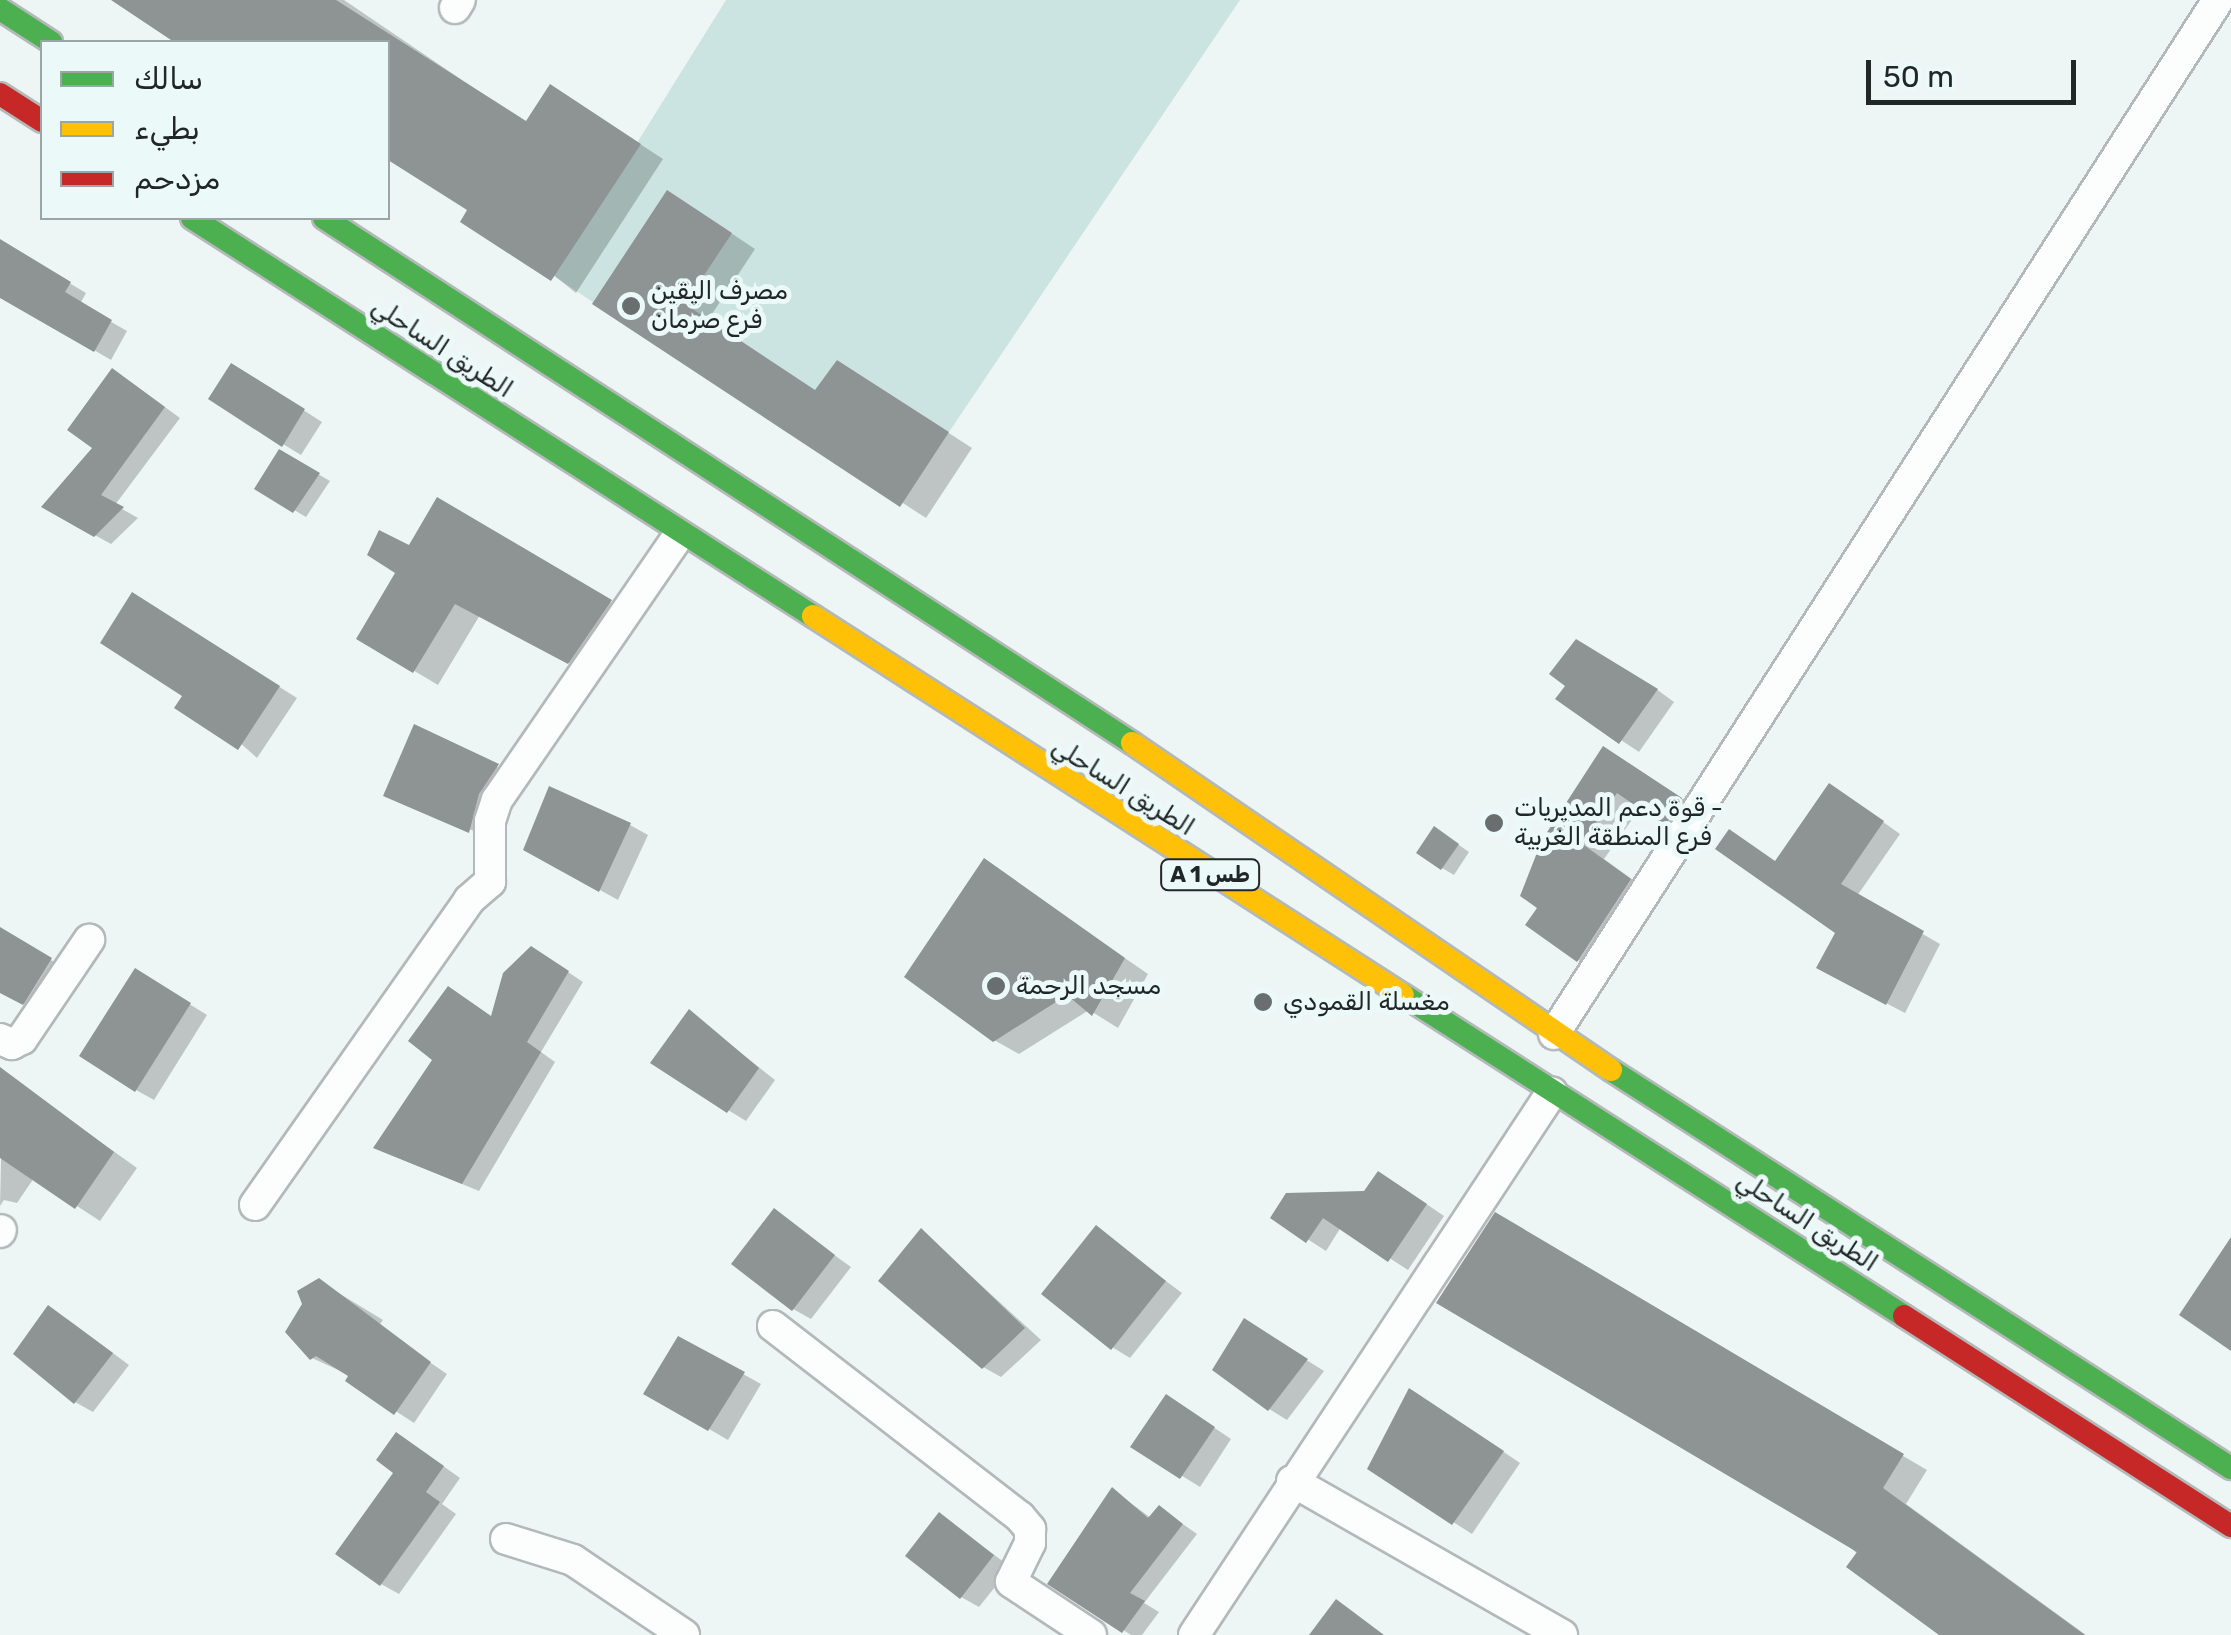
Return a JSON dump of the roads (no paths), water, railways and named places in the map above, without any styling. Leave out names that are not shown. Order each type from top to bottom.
[{"type":"highway","points":[[0,10],[49,40]]},
{"type":"highway","points":[[0,94],[40,120]]},
{"type":"highway","name":"الطريق الساحلي","points":[[195,220],[678,536],[2231,1526]]},
{"type":"highway","name":"الطريق الساحلي","points":[[327,220],[996,649],[1554,1034],[2231,1468]]},
{"type":"highway","points":[[962,718],[996,649]]},
{"type":"street","points":[[1554,1034],[2218,0]]},
{"type":"street","points":[[255,1205],[468,900],[490,882],[490,821],[497,800],[678,536]]},
{"type":"street","points":[[0,1039],[12,1044],[22,1039],[89,940]]},
{"type":"street","points":[[1194,1635],[1552,1092]]},
{"type":"street","points":[[773,1326],[1020,1517],[1030,1529],[1030,1542],[1011,1582],[1091,1635]]},
{"type":"street","points":[[1292,1481],[1562,1635]]},
{"type":"street","points":[[506,1539],[573,1560],[684,1635]]},
{"type":"place","name":"مصرف اليقين فرع صرمان","points":[[631,306]]},
{"type":"place","name":"قوة دعم المديريات - فرع المنطقة الغربية","points":[[1494,823]]},
{"type":"place","name":"مسجد الرحمة","points":[[996,986]]},
{"type":"place","name":"مغسلة القمودي","points":[[1263,1002]]}]
